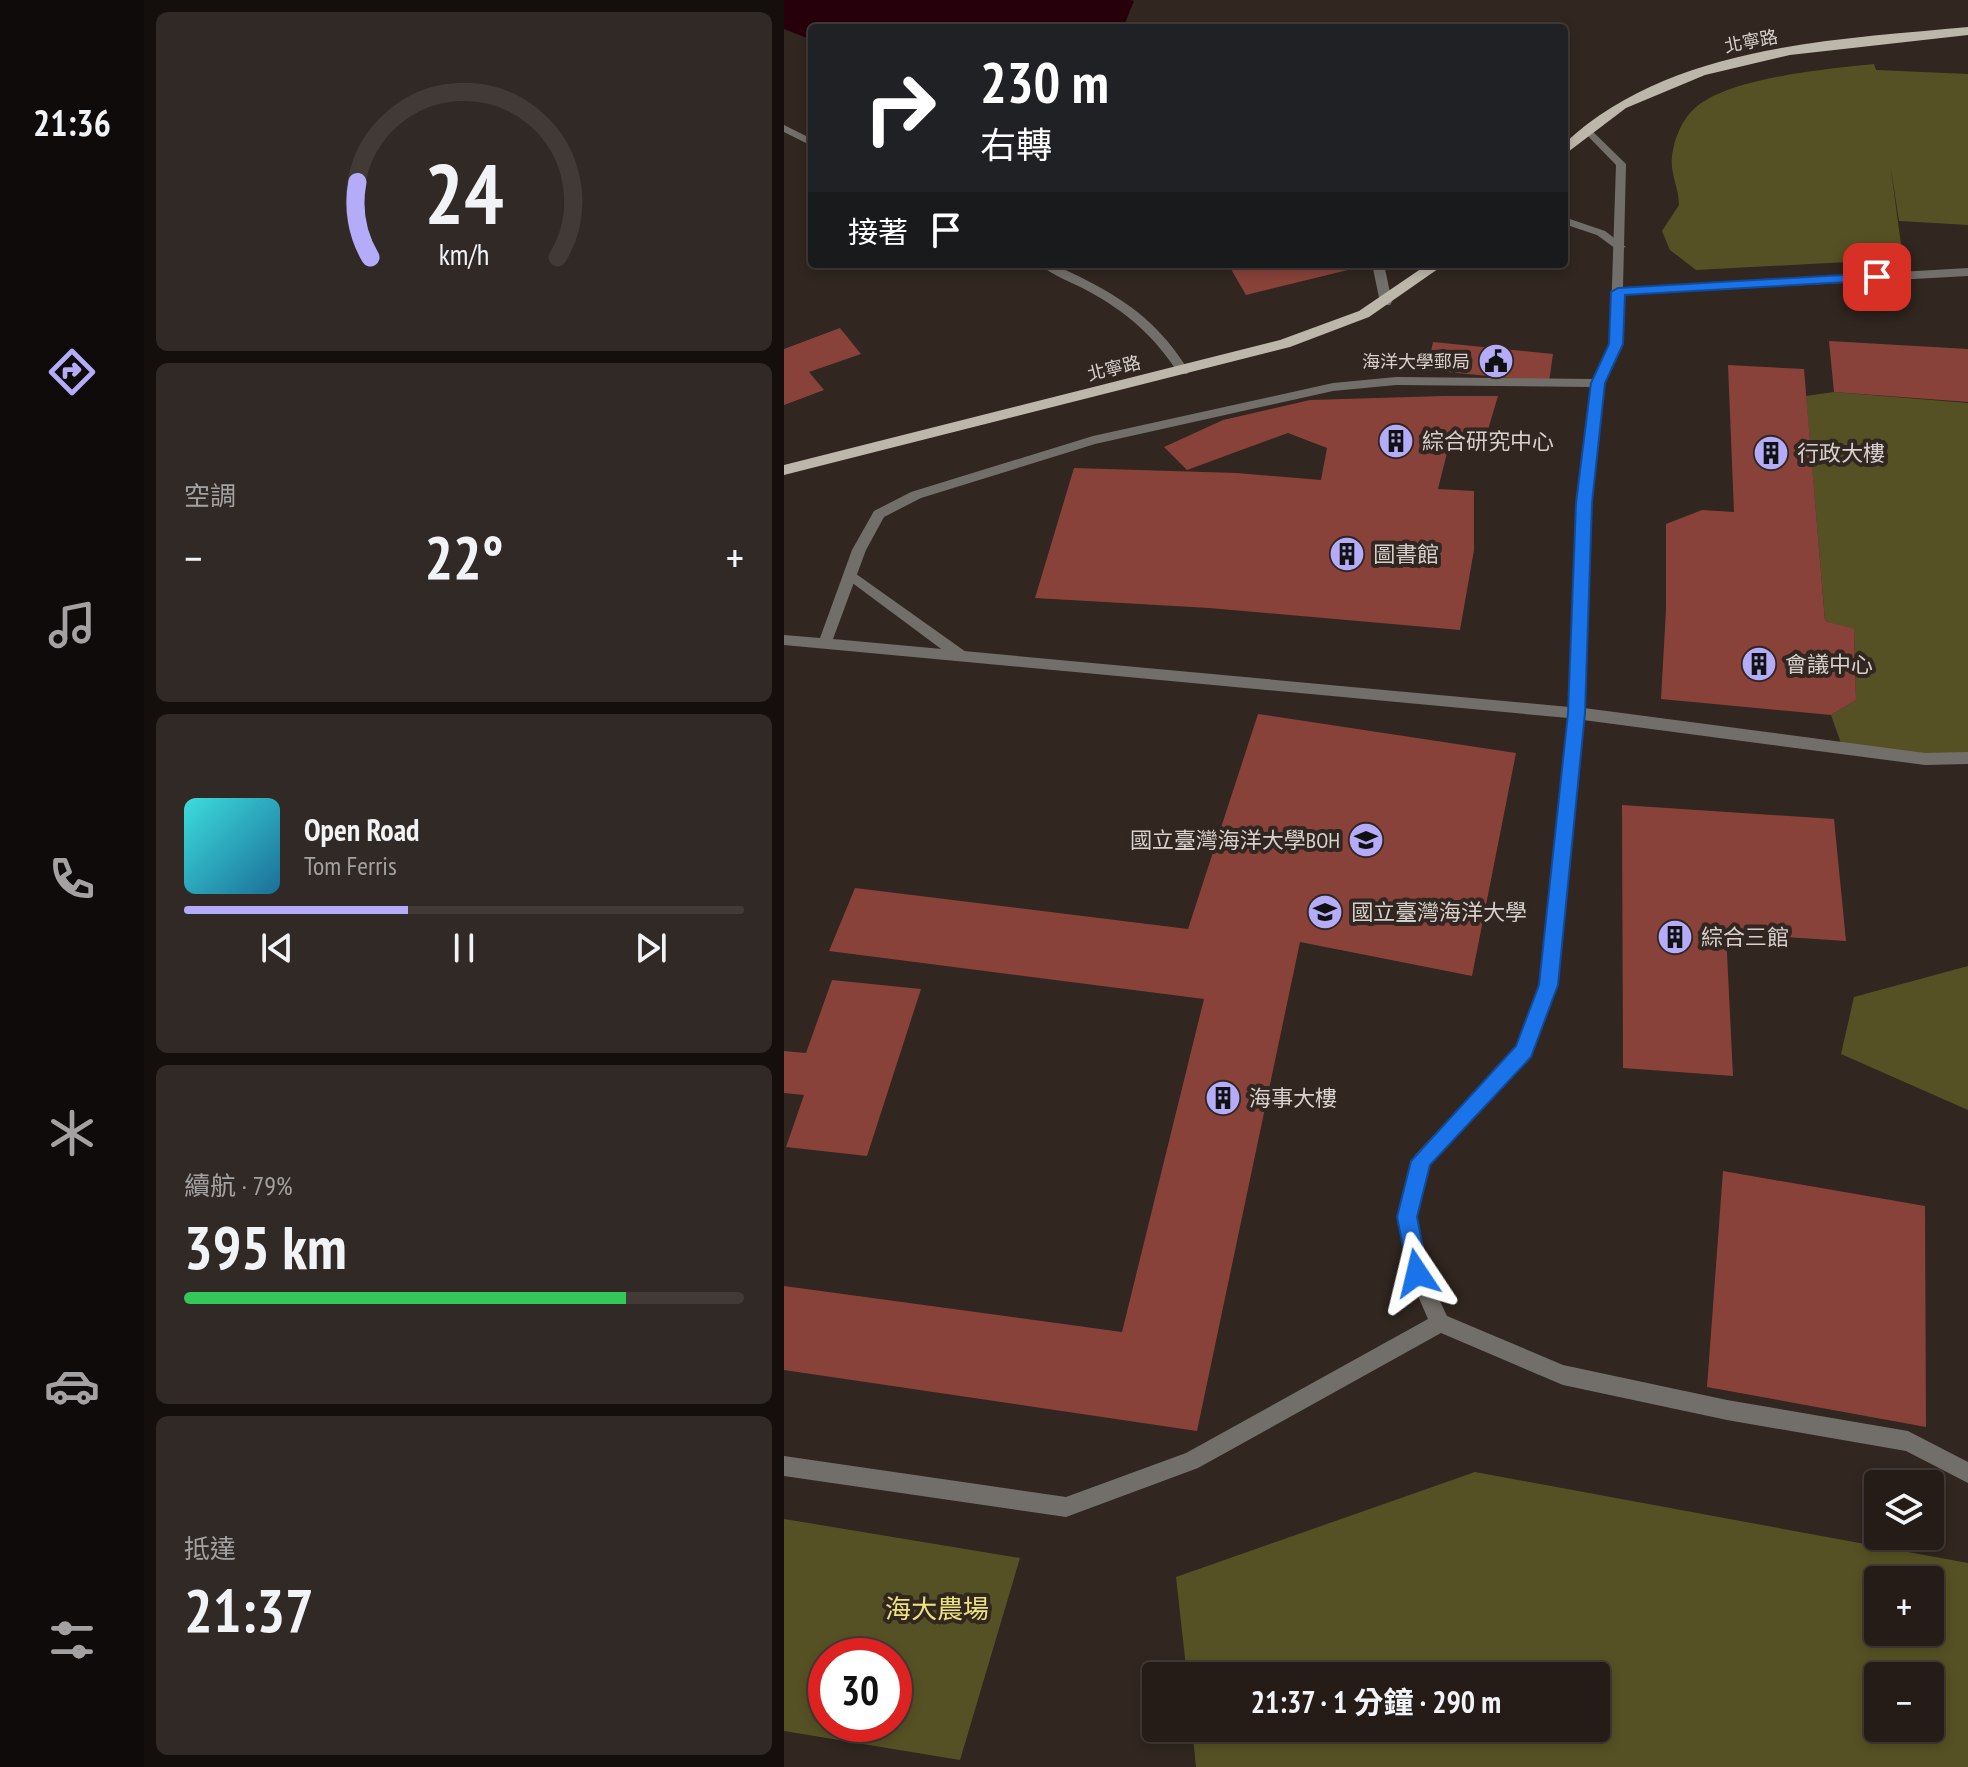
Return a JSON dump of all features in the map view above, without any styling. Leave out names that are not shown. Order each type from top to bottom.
[{"type":"main road","name":"北寧路","points":[[1568,147],[1587,129],[1638,96],[1732,63],[1872,40],[1968,31]]},
{"type":"main road","name":"北寧路","points":[[784,470],[1316,335],[1386,302],[1433,268]]},
{"type":"street","points":[[784,128],[808,141]]},
{"type":"street","points":[[1587,129],[1621,164],[1616,344],[1598,383],[1584,503],[1576,713],[1549,985],[1524,1051],[1421,1161],[1407,1217],[1417,1273],[1440,1323],[1563,1375],[1727,1410],[1908,1441],[1968,1473]]},
{"type":"street","points":[[1568,221],[1594,228],[1620,247]]},
{"type":"street","points":[[1053,268],[1129,308],[1161,335],[1183,371]]},
{"type":"street","points":[[1379,268],[1386,302]]},
{"type":"street","points":[[1618,292],[1968,272]]},
{"type":"street","points":[[825,643],[859,550],[879,514],[916,495],[1093,440],[1333,387],[1396,381],[1543,385],[1598,383]]},
{"type":"street","points":[[852,576],[961,656]]},
{"type":"street","points":[[784,640],[1576,713],[1925,759],[1968,758]]},
{"type":"street","points":[[784,1466],[1066,1507],[1191,1461],[1440,1323]]},
{"type":"green space","points":[[1874,64],[1876,70],[1968,74],[1968,225],[1899,221],[1890,163],[1903,259],[1696,270],[1670,250],[1662,231],[1679,205],[1672,169],[1673,150],[1683,123],[1696,107],[1732,88],[1756,82]]},
{"type":"green space","points":[[1834,392],[1968,403],[1968,757],[1935,757],[1842,746],[1831,715],[1856,700],[1854,630],[1825,621],[1806,396]]},
{"type":"green space","points":[[1968,966],[1968,1110],[1841,1054],[1854,997]]},
{"type":"green space","points":[[1475,1472],[1864,1544],[1864,1550],[1898,1550],[1968,1563],[1968,1767],[1196,1767],[1193,1742],[1610,1742],[1610,1662],[1185,1662],[1176,1577]]},
{"type":"green space","name":"海大農場","points":[[784,1519],[1020,1558],[960,1760],[851,1742],[912,1742],[912,1638],[808,1638],[808,1735],[784,1731]]},
{"type":"shaded area","points":[[784,0],[1134,1],[1125,24],[808,24],[808,38],[784,29]]},
{"type":"building","points":[[1230,268],[1356,268],[1246,295]]},
{"type":"building","points":[[840,328],[861,354],[809,372],[824,390],[784,405],[784,349]]},
{"type":"building","points":[[1829,341],[1968,349],[1968,402],[1834,392]]},
{"type":"building","points":[[1433,342],[1553,354],[1549,382],[1427,370]]},
{"type":"building","name":"行政大樓","points":[[1728,365],[1804,369],[1825,621],[1854,629],[1856,700],[1831,715],[1661,699],[1666,610],[1666,524],[1702,510],[1734,512]]},
{"type":"building","points":[[1498,396],[1481,453],[1448,449],[1438,489],[1474,491],[1474,550],[1460,630],[1209,608],[1035,598],[1074,468],[1237,473],[1321,480],[1327,448],[1288,433],[1187,470],[1164,447],[1223,420],[1310,400]]},
{"type":"building","name":"海事大樓","points":[[1258,714],[1516,753],[1472,976],[1300,942],[1197,1431],[784,1370],[784,1286],[1122,1332],[1204,999],[829,951],[855,888],[1188,929]]},
{"type":"building","name":"綜合三館","points":[[1622,805],[1834,819],[1846,941],[1726,933],[1733,1076],[1623,1068]]},
{"type":"building","points":[[832,980],[921,989],[867,1156],[786,1147],[804,1095],[784,1093],[784,1051],[806,1053]]},
{"type":"building","points":[[1723,1171],[1925,1206],[1926,1427],[1707,1387]]},
{"type":"place","name":"海洋大學郵局","points":[[1496,361]]},
{"type":"place","name":"綜合研究中心","points":[[1396,441]]},
{"type":"place","name":"行政大樓","points":[[1771,453]]},
{"type":"place","name":"圖書館","points":[[1347,554]]},
{"type":"place","name":"會議中心","points":[[1759,664]]},
{"type":"place","name":"國立臺灣海洋大學BOH","points":[[1366,840]]},
{"type":"place","name":"國立臺灣海洋大學","points":[[1325,912]]},
{"type":"place","name":"綜合三館","points":[[1675,937]]},
{"type":"place","name":"海事大樓","points":[[1223,1098]]},
{"type":"route","points":[[1417,1273],[1407,1217],[1421,1161],[1524,1051],[1549,985],[1576,713],[1584,503],[1598,383],[1616,344],[1618,292],[1877,277]]}]
